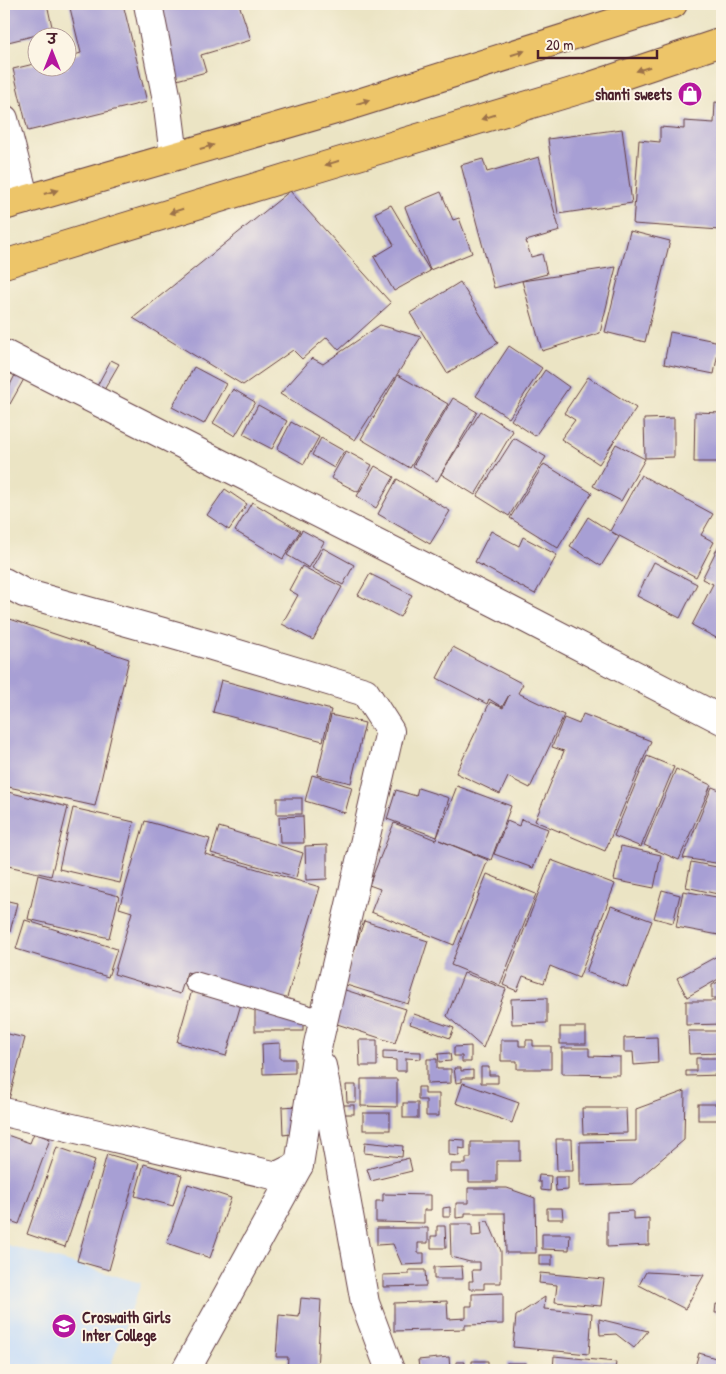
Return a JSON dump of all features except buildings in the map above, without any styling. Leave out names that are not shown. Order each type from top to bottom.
[{"type":"main road","points":[[14,203],[349,106],[673,4]]},
{"type":"main road","points":[[4,264],[308,170],[585,88],[722,42]]},
{"type":"street","points":[[148,4],[167,100],[174,156]]},
{"type":"street","points":[[4,119],[14,203]]},
{"type":"street","points":[[4,354],[496,602],[722,720]]},
{"type":"street","points":[[4,582],[24,593],[202,643],[365,692],[390,731],[320,1032],[299,1166],[186,1370]]},
{"type":"street","points":[[320,1032],[365,1303],[390,1370]]},
{"type":"street","points":[[4,1112],[277,1176],[299,1166]]},
{"type":"lane","points":[[195,982],[320,1032]]},
{"type":"shaded area","name":"Croswaith Girls Inter College","points":[[4,1244],[141,1283],[109,1370],[4,1370]]},
{"type":"place","name":"shanti sweets","points":[[690,94]]},
{"type":"place","name":"Croswaith Girls Inter College","points":[[64,1326]]}]
